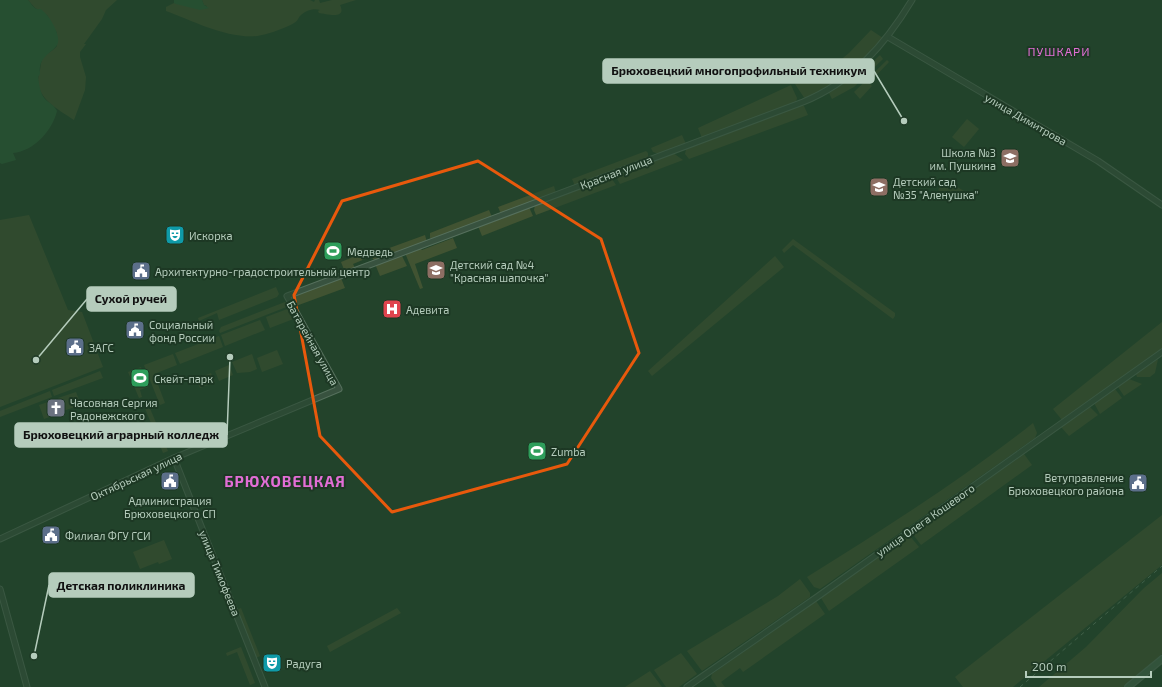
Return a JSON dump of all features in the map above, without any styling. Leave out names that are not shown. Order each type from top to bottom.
[{"type":"main road","points":[[1128,687],[1162,659]]},
{"type":"street","name":"Красная улица","points":[[287,296],[826,92],[842,81],[867,59],[888,37],[912,0]]},
{"type":"street","name":"улица Димитрова","points":[[888,37],[1098,161],[1162,205]]},
{"type":"street","name":"Батарейная улица","points":[[287,296],[339,389]]},
{"type":"street","name":"улица Олега Кошевого","points":[[687,687],[823,593],[1162,352]]},
{"type":"street","name":"Октябрьская улица","points":[[0,539],[174,458],[339,389]]},
{"type":"street","name":"улица Тимофеева","points":[[174,458],[266,687]]},
{"type":"street","points":[[0,590],[27,687]]},
{"type":"highlighted area","points":[[478,161],[601,239],[639,353],[567,464],[392,512],[320,436],[294,295],[342,201]]},
{"type":"shaded area","points":[[0,0],[28,0],[34,8],[41,9],[48,16],[58,38],[58,43],[56,46],[42,61],[40,74],[38,77],[43,97],[57,111],[55,118],[41,139],[28,148],[13,153],[16,160],[2,164],[0,163]]},
{"type":"shaded area","points":[[28,0],[117,0],[106,10],[102,19],[80,52],[86,77],[85,90],[74,120],[48,102],[40,89],[38,82],[41,62],[45,56],[57,46],[57,33],[47,15],[35,8]]},
{"type":"shaded area","points":[[174,0],[202,0],[204,5],[209,8],[200,10],[176,4],[174,3]]},
{"type":"shaded area","points":[[202,0],[310,0],[314,2],[315,0],[319,0],[320,3],[332,0],[356,0],[340,5],[341,13],[339,14],[331,15],[319,13],[318,11],[320,10],[317,9],[309,10],[290,25],[271,33],[257,36],[234,35],[223,32],[166,11],[166,7],[174,3],[205,9],[207,6],[204,5]]},
{"type":"shaded area","points":[[871,30],[883,38],[868,55],[839,80],[805,99],[795,84],[832,67],[849,53]]},
{"type":"shaded area","points":[[880,55],[883,59],[854,87],[832,99],[829,93],[847,81],[858,70],[861,73]]},
{"type":"shaded area","points":[[887,60],[889,62],[869,83],[872,86],[860,99],[854,92]]},
{"type":"shaded area","points":[[791,85],[797,98],[796,102],[702,138],[698,128]]},
{"type":"shaded area","points":[[801,105],[804,106],[808,115],[689,159],[685,154],[686,149]]},
{"type":"shaded area","points":[[967,119],[979,129],[964,147],[952,137]]},
{"type":"shaded area","points":[[682,135],[686,144],[659,154],[653,152],[651,148]]},
{"type":"shaded area","points":[[646,151],[648,153],[648,158],[575,186],[572,179]]},
{"type":"shaded area","points":[[673,153],[683,160],[620,184],[615,175]]},
{"type":"shaded area","points":[[610,176],[616,185],[536,215],[534,210],[535,205]]},
{"type":"shaded area","points":[[944,179],[964,191],[959,201],[938,190]]},
{"type":"shaded area","points":[[554,186],[556,193],[501,214],[498,207]]},
{"type":"shaded area","points":[[529,207],[533,216],[482,236],[478,226]]},
{"type":"shaded area","points":[[489,210],[492,217],[431,240],[430,233]]},
{"type":"shaded area","points":[[29,215],[68,310],[82,312],[103,367],[0,407],[0,220]]},
{"type":"shaded area","points":[[425,235],[427,242],[376,261],[370,255]]},
{"type":"shaded area","points":[[453,238],[457,248],[415,264],[423,288],[420,289],[405,253],[420,248],[422,250]]},
{"type":"shaded area","points":[[793,239],[895,313],[893,319],[793,245],[784,253],[782,250]]},
{"type":"shaded area","points":[[363,253],[365,259],[353,264],[355,268],[345,272],[341,262]]},
{"type":"shaded area","points":[[401,255],[407,266],[380,276],[375,264]]},
{"type":"shaded area","points":[[775,256],[784,267],[652,376],[648,371]]},
{"type":"shaded area","points":[[341,278],[345,288],[296,306],[294,299],[297,294]]},
{"type":"shaded area","points":[[276,287],[279,294],[277,297],[219,320],[217,313],[199,321],[198,318]]},
{"type":"shaded area","points":[[285,302],[289,306],[220,333],[219,331],[221,327]]},
{"type":"shaded area","points":[[290,308],[296,318],[270,328],[266,317]]},
{"type":"shaded area","points":[[260,320],[265,330],[225,346],[221,335]]},
{"type":"shaded area","points":[[1162,322],[1162,349],[1062,420],[1053,409]]},
{"type":"shaded area","points":[[219,336],[223,347],[180,364],[175,353]]},
{"type":"shaded area","points":[[277,350],[283,364],[262,372],[257,358]]},
{"type":"shaded area","points":[[173,354],[177,365],[154,374],[165,403],[160,405],[144,365]]},
{"type":"shaded area","points":[[252,354],[257,369],[250,372],[237,373],[232,362]]},
{"type":"shaded area","points":[[1158,359],[1155,373],[1150,377],[1137,377],[1136,374]]},
{"type":"shaded area","points":[[229,365],[233,375],[219,381],[215,371]]},
{"type":"shaded area","name":"Скейт-парк","points":[[141,367],[148,387],[140,390],[142,397],[139,398],[128,372]]},
{"type":"shaded area","points":[[100,371],[103,378],[54,396],[52,390]]},
{"type":"shaded area","points":[[211,373],[215,382],[200,388],[196,379]]},
{"type":"shaded area","points":[[1129,379],[1142,384],[1124,396],[1118,387]]},
{"type":"shaded area","points":[[1115,389],[1122,398],[1100,414],[1094,403]]},
{"type":"shaded area","points":[[50,391],[52,397],[0,417],[0,411]]},
{"type":"shaded area","points":[[76,392],[81,405],[63,411],[58,398]]},
{"type":"shaded area","points":[[146,399],[168,451],[163,453],[142,401]]},
{"type":"shaded area","points":[[51,401],[55,415],[44,419],[39,405]]},
{"type":"shaded area","points":[[1090,407],[1098,415],[1069,436],[1061,427]]},
{"type":"shaded area","points":[[1033,423],[1037,433],[1035,438],[820,589],[814,587],[807,577],[950,484]]},
{"type":"shaded area","points":[[1024,454],[1032,465],[921,545],[912,533]]},
{"type":"shaded area","points":[[1162,515],[1162,565],[1013,687],[963,687],[955,677]]},
{"type":"shaded area","points":[[909,535],[919,547],[829,611],[821,598]]},
{"type":"shaded area","points":[[164,540],[172,559],[159,564],[158,562],[140,569],[133,552]]},
{"type":"shaded area","points":[[1162,573],[1162,654],[1123,687],[1039,687],[1086,647],[1144,588]]},
{"type":"shaded area","points":[[800,579],[810,593],[810,597],[702,671],[687,651],[778,596]]},
{"type":"shaded area","points":[[816,601],[825,614],[743,672],[740,668],[721,682],[725,687],[717,687],[711,678],[712,674]]},
{"type":"shaded area","points":[[241,608],[260,656],[256,658],[237,610]]},
{"type":"shaded area","points":[[397,608],[401,613],[330,652],[327,646]]},
{"type":"shaded area","points":[[241,647],[255,683],[250,685],[237,652],[227,656],[226,653]]},
{"type":"shaded area","points":[[681,653],[697,674],[679,687],[666,687],[654,670]]},
{"type":"shaded area","points":[[650,671],[662,687],[625,687]]},
{"type":"railway","points":[[1020,687],[1162,566]]},
{"type":"place","name":"Брюховецкий многопрофильный техникум","points":[[904,121]]},
{"type":"place","name":"Школа №3 им. Пушкина","points":[[1010,158]]},
{"type":"place","name":"Детский сад №35 \"Аленушка\"","points":[[879,187]]},
{"type":"place","name":"Искорка","points":[[175,235]]},
{"type":"place","name":"Медведь","points":[[333,251]]},
{"type":"place","name":"Детский сад №4 \"Красная шапочка\"","points":[[436,270]]},
{"type":"place","name":"Архитектурно-градостроительный центр","points":[[141,271]]},
{"type":"place","name":"Адевита","points":[[392,309]]},
{"type":"place","name":"Социальный фонд России","points":[[135,330]]},
{"type":"place","name":"ЗАГС","points":[[75,347]]},
{"type":"place","name":"Брюховецкий аграрный колледж","points":[[230,357]]},
{"type":"place","name":"Сухой ручей","points":[[36,360]]},
{"type":"place","name":"Скейт-парк","points":[[140,378]]},
{"type":"place","name":"Часовная Сергия Радонежского","points":[[56,408]]},
{"type":"place","name":"Zumba","points":[[537,451]]},
{"type":"place","name":"Администрация Брюховецкого СП","points":[[170,481]]},
{"type":"place","name":"Ветуправление Брюховецкого района","points":[[1138,483]]},
{"type":"place","name":"Филиал ФГУ ГСИ","points":[[51,535]]},
{"type":"place","name":"Детская поликлиника","points":[[34,656]]},
{"type":"place","name":"Радуга","points":[[272,663]]},
{"type":"district","name":"ПУШКАРИ","points":[[1059,51]]},
{"type":"district","name":"БРЮХОВЕЦКАЯ","points":[[285,481]]}]
